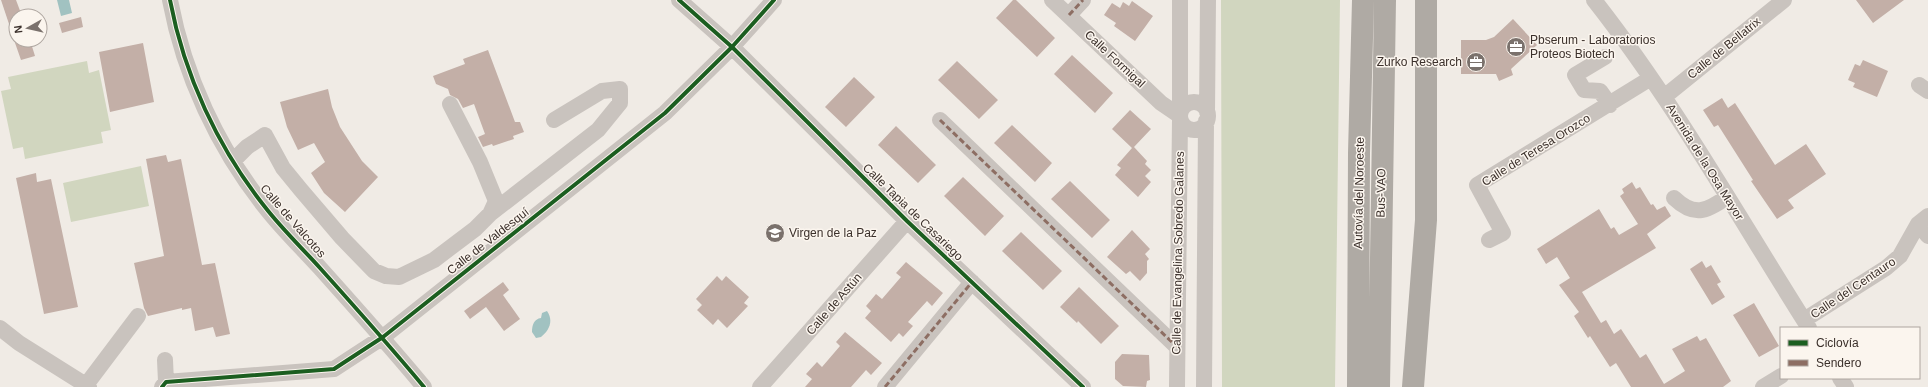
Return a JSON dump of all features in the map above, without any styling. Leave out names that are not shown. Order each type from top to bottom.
[{"type":"highway","name":"Autovía del Noroeste","points":[[1358,387],[1358,213],[1363,0]]},
{"type":"highway","name":"Bus-VAO","points":[[1379,387],[1385,0]]},
{"type":"highway","points":[[1394,387],[1396,0]]},
{"type":"highway","points":[[1412,387],[1414,0]]},
{"type":"highway","points":[[1412,387],[1426,220],[1426,0]]},
{"type":"highway","points":[[1346,387],[1348,269],[1358,213]]},
{"type":"street","name":"Calle de Valcotos","points":[[170,0],[173,17],[198,96],[233,161],[265,208],[383,337],[424,387]]},
{"type":"street","name":"Calle Tapia de Casariego","points":[[679,0],[732,47],[907,221],[1083,387]]},
{"type":"street","name":"Calle de Valdesquí","points":[[164,385],[334,369],[383,337],[665,113],[732,47],[774,0]]},
{"type":"street","name":"Calle Formigal","points":[[1052,0],[1161,103],[1180,115]]},
{"type":"street","points":[[1069,16],[1083,0]]},
{"type":"street","name":"Calle de Evangelina Sobredo Galanes","points":[[1177,387],[1180,0]]},
{"type":"street","points":[[1204,387],[1208,0]]},
{"type":"street","name":"Avenida de la Osa Mayor","points":[[1594,0],[1630,47],[1664,97],[1806,324]]},
{"type":"street","name":"Calle de Bellatrix","points":[[1664,97],[1784,0]]},
{"type":"street","points":[[1605,57],[1575,75],[1584,90],[1600,91],[1610,105]]},
{"type":"street","name":"Calle de Teresa Orozco","points":[[1489,240],[1503,233],[1477,185],[1610,105],[1651,78]]},
{"type":"street","points":[[233,161],[247,147],[265,135],[283,168],[342,238],[374,271],[386,276],[400,277],[434,260],[475,229],[490,214],[598,130],[620,103],[620,90],[602,91],[554,120]]},
{"type":"street","points":[[1194,102],[1202,104],[1207,116],[1201,128],[1193,130],[1185,126],[1180,115],[1186,104],[1194,102]]},
{"type":"street","points":[[450,104],[480,162],[496,201],[490,214]]},
{"type":"street","points":[[940,120],[1177,347]]},
{"type":"street","points":[[1674,198],[1683,206],[1699,211],[1713,207],[1727,197]]},
{"type":"street","name":"Calle de Astún","points":[[760,387],[907,221]]},
{"type":"street","name":"Calle del Centauro","points":[[1806,324],[1886,268],[1900,256],[1925,225]]},
{"type":"street","points":[[884,387],[972,282]]},
{"type":"street","points":[[0,328],[19,343],[87,386],[138,316]]},
{"type":"street","points":[[164,385],[165,360]]},
{"type":"street","points":[[1763,387],[1780,377]]},
{"type":"green space","points":[[1221,0],[1340,0],[1335,387],[1222,387]]},
{"type":"green space","points":[[87,61],[89,73],[99,70],[111,130],[101,132],[103,143],[25,159],[23,147],[13,149],[1,91],[11,89],[8,77]]},
{"type":"green space","points":[[141,166],[149,206],[71,222],[63,183]]},
{"type":"water","points":[[57,0],[69,0],[72,13],[61,16]]},
{"type":"water","points":[[547,311],[550,318],[550,326],[544,335],[536,338],[532,332],[533,325],[535,321],[541,318],[542,313]]},
{"type":"building","points":[[1,0],[16,0],[19,8],[8,8],[8,21]]},
{"type":"building","points":[[1013,0],[1016,0],[1055,38],[1037,57],[996,18]]},
{"type":"building","points":[[1856,0],[1904,0],[1873,23]]},
{"type":"building","points":[[1132,1],[1153,16],[1135,41],[1114,26],[1116,23],[1104,15],[1112,3],[1120,8],[1123,2],[1129,6]]},
{"type":"building","points":[[81,17],[83,27],[62,33],[59,23]]},
{"type":"building","points":[[1513,19],[1537,45],[1511,69],[1513,75],[1499,81],[1496,74],[1461,74],[1461,40],[1486,40],[1494,37]]},
{"type":"building","points":[[143,43],[154,102],[110,112],[99,52]]},
{"type":"building","points":[[17,48],[32,48],[35,56],[21,60]]},
{"type":"building","points":[[488,50],[515,122],[520,122],[524,132],[513,136],[514,139],[493,146],[492,144],[483,147],[478,137],[485,134],[474,104],[463,108],[458,99],[450,95],[448,89],[436,84],[433,76],[465,64],[463,59]]},
{"type":"building","points":[[1072,55],[1113,93],[1095,113],[1054,74]]},
{"type":"building","points":[[1863,60],[1888,71],[1877,97],[1853,87],[1855,83],[1848,80],[1855,64],[1860,66]]},
{"type":"building","points":[[957,61],[998,100],[979,119],[938,80]]},
{"type":"building","points":[[854,77],[875,97],[846,127],[825,107]]},
{"type":"building","points":[[328,89],[332,107],[340,127],[362,161],[378,177],[345,212],[324,193],[311,173],[325,162],[314,143],[298,150],[287,127],[280,102]]},
{"type":"building","points":[[1722,98],[1728,108],[1735,103],[1775,165],[1806,144],[1826,174],[1788,200],[1794,208],[1777,219],[1751,181],[1753,180],[1718,125],[1714,127],[1703,110]]},
{"type":"building","points":[[1130,110],[1151,129],[1134,147],[1147,161],[1145,164],[1151,170],[1145,176],[1151,182],[1138,197],[1115,175],[1121,168],[1117,165],[1132,148],[1112,129]]},
{"type":"building","points":[[1012,125],[1052,163],[1035,182],[994,143]]},
{"type":"building","points":[[896,126],[936,165],[918,183],[878,145]]},
{"type":"building","points":[[166,155],[168,162],[181,159],[202,265],[215,263],[230,334],[216,337],[213,327],[195,331],[191,308],[182,310],[182,308],[148,316],[144,308],[134,263],[164,256],[146,159]]},
{"type":"building","points":[[36,173],[37,182],[51,179],[78,307],[44,314],[16,178]]},
{"type":"building","points":[[963,177],[1004,216],[985,236],[944,196]]},
{"type":"building","points":[[1070,181],[1110,220],[1092,238],[1051,199]]},
{"type":"building","points":[[1632,182],[1636,189],[1640,187],[1651,205],[1653,204],[1657,210],[1665,206],[1671,216],[1647,234],[1656,248],[1582,292],[1601,323],[1606,320],[1614,334],[1621,329],[1640,358],[1646,354],[1664,384],[1685,371],[1672,349],[1697,336],[1700,341],[1706,338],[1731,381],[1723,387],[1631,387],[1616,363],[1610,367],[1590,336],[1588,338],[1574,316],[1579,312],[1559,285],[1570,278],[1557,257],[1546,264],[1537,249],[1599,209],[1611,229],[1614,227],[1619,235],[1638,224],[1620,196],[1624,193],[1622,189]]},
{"type":"building","points":[[1132,230],[1150,249],[1145,254],[1149,259],[1147,261],[1147,273],[1140,281],[1130,271],[1126,274],[1107,257]]},
{"type":"building","points":[[1021,232],[1062,271],[1043,290],[1002,251]]},
{"type":"building","points":[[1702,261],[1706,268],[1711,265],[1721,282],[1717,284],[1725,297],[1712,305],[1690,269]]},
{"type":"building","points":[[906,262],[943,293],[932,306],[927,301],[908,322],[913,326],[903,337],[899,333],[891,342],[865,318],[871,311],[866,306],[876,294],[882,299],[901,277],[896,273]]},
{"type":"building","points":[[717,276],[722,281],[726,276],[749,297],[744,303],[748,306],[727,328],[718,319],[713,325],[697,310],[702,305],[696,299]]},
{"type":"building","points":[[503,282],[509,290],[503,295],[520,319],[504,331],[486,307],[470,319],[464,311]]},
{"type":"building","points":[[1079,287],[1119,326],[1101,344],[1078,321],[1077,323],[1060,307]]},
{"type":"building","points":[[1754,303],[1779,346],[1759,357],[1733,315]]},
{"type":"building","points":[[845,332],[882,363],[871,375],[866,370],[851,387],[805,387],[812,379],[806,374],[817,362],[822,367],[840,346],[836,342]]},
{"type":"building","points":[[1122,354],[1149,355],[1150,380],[1147,381],[1146,387],[1123,386],[1115,379],[1115,362]]},
{"type":"marked path","points":[[1069,15],[1083,0]]},
{"type":"marked path","points":[[940,120],[1177,347]]},
{"type":"marked path","points":[[885,387],[972,282]]},
{"type":"cycle path","points":[[170,0],[184,56],[194,83],[205,110],[232,160],[248,184],[278,223],[320,268],[424,387]]},
{"type":"cycle path","points":[[679,0],[732,47],[907,221],[1083,387]]},
{"type":"cycle path","points":[[162,387],[166,382],[334,369],[383,337],[665,113],[732,47],[774,0]]},
{"type":"place","name":"Pbserum - Laboratorios Proteos Biotech","points":[[1516,47]]},
{"type":"place","name":"Zurko Research","points":[[1476,62]]},
{"type":"place","name":"Virgen de la Paz","points":[[775,233]]}]
